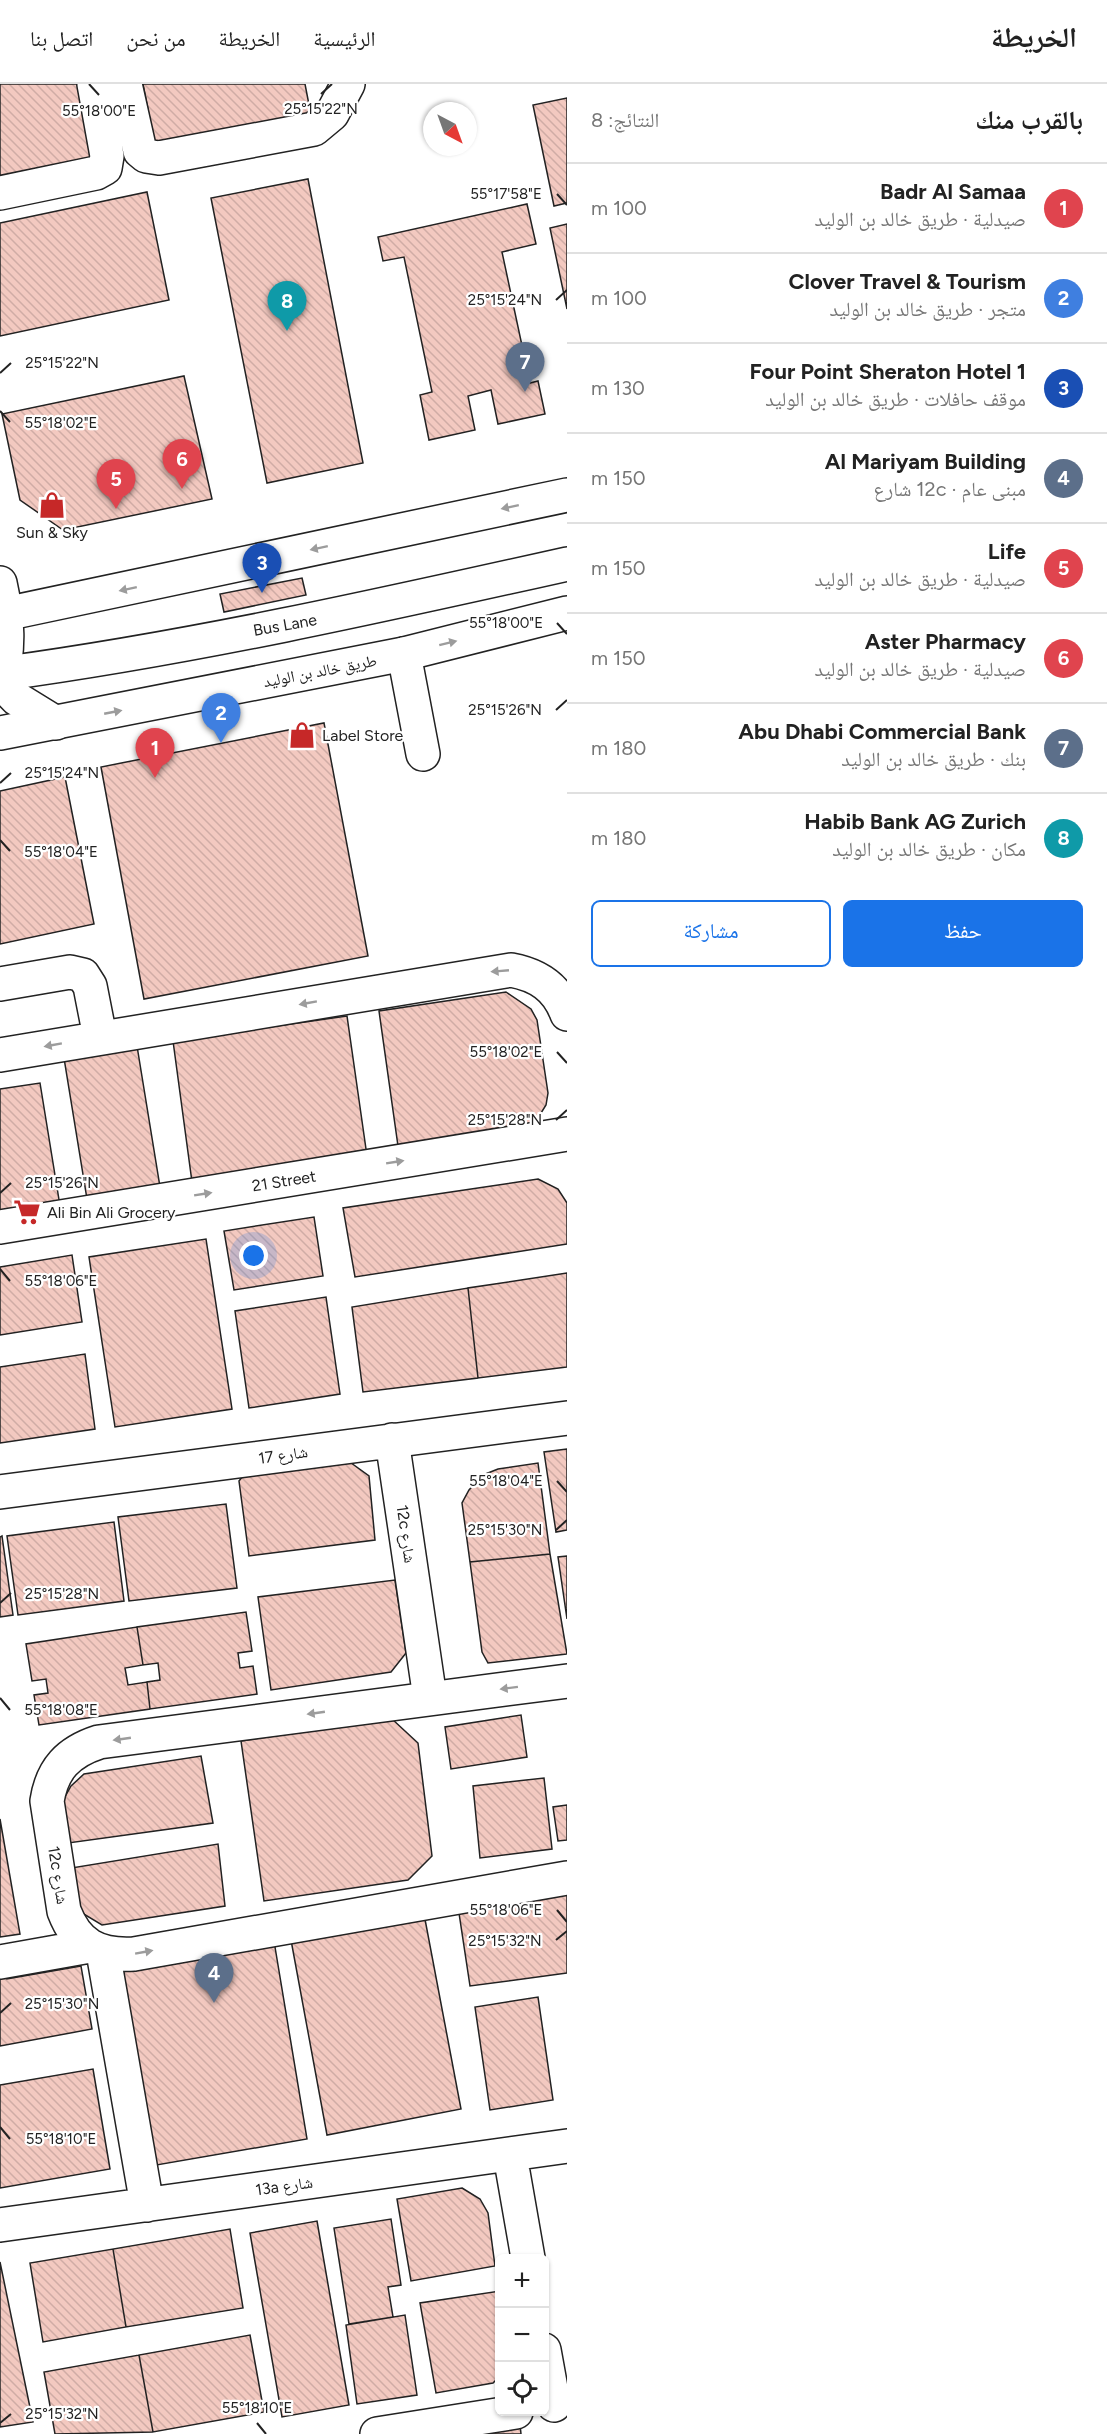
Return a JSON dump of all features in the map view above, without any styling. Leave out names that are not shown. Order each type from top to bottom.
[{"type":"street","points":[[0,193],[96,172],[105,168],[107,156],[94,84]]},
{"type":"street","points":[[125,84],[137,145],[140,151],[152,158],[314,129],[332,114],[348,84]]},
{"type":"street","points":[[56,723],[17,699],[1,679],[9,637],[2,604],[567,495]]},
{"type":"street","name":"Bus Lane","points":[[1,679],[57,666],[338,616],[567,564]]},
{"type":"street","name":"طريق خالد بن الوليد","points":[[0,733],[404,654],[567,613]]},
{"type":"street","points":[[404,654],[423,754]]},
{"type":"street","points":[[0,1054],[493,971],[511,970],[528,974],[562,993]]},
{"type":"street","points":[[0,984],[70,972],[83,975],[90,986],[100,1037]]},
{"type":"street","name":"21 Street","points":[[0,1227],[567,1134]]},
{"type":"street","name":"شارع 17","points":[[0,1492],[567,1418]]},
{"type":"street","name":"12c شارع","points":[[392,1440],[430,1698]]},
{"type":"street","name":"12c شارع","points":[[97,1949],[78,1937],[69,1925],[64,1911],[47,1801],[50,1785],[57,1769],[68,1756],[82,1747],[99,1742],[567,1681]]},
{"type":"street","points":[[0,1962],[97,1949],[118,1955],[134,1954],[567,1878]]},
{"type":"street","points":[[97,1949],[147,2205]]},
{"type":"street","name":"13a شارع","points":[[0,2225],[567,2146]]},
{"type":"street","points":[[510,2155],[527,2254]]},
{"type":"street","points":[[546,2362],[555,2405]]},
{"type":"street","points":[[377,2434],[495,2415]]},
{"type":"building","points":[[0,84],[83,84],[97,165],[0,182]]},
{"type":"building","points":[[143,84],[305,84],[311,115],[155,146]]},
{"type":"building","points":[[567,98],[567,203],[554,206],[533,105]]},
{"type":"building","points":[[308,179],[363,463],[267,483],[211,198]]},
{"type":"building","points":[[147,192],[169,300],[0,336],[0,223]]},
{"type":"building","points":[[527,204],[536,244],[502,252],[530,383],[538,381],[545,414],[498,424],[491,390],[468,396],[475,430],[429,440],[420,395],[432,392],[404,257],[383,261],[378,237]]},
{"type":"building","points":[[567,224],[567,309],[550,228]]},
{"type":"building","points":[[184,376],[212,499],[63,530],[20,500],[2,414]]},
{"type":"building","points":[[302,578],[306,595],[224,612],[220,594]]},
{"type":"building","points":[[324,723],[368,956],[144,999],[101,767]]},
{"type":"building","points":[[65,777],[94,924],[0,944],[0,791]]},
{"type":"building","points":[[506,992],[531,1009],[537,1020],[548,1093],[546,1105],[538,1118],[524,1127],[398,1146],[379,1011]]},
{"type":"building","points":[[347,1016],[367,1156],[192,1182],[173,1041]]},
{"type":"building","points":[[137,1046],[160,1187],[87,1199],[64,1058]]},
{"type":"building","points":[[40,1083],[61,1212],[0,1220],[0,1089]]},
{"type":"building","points":[[538,1179],[558,1189],[567,1203],[567,1244],[355,1277],[343,1208]]},
{"type":"building","points":[[314,1217],[323,1276],[234,1290],[224,1231]]},
{"type":"building","points":[[206,1239],[232,1409],[115,1427],[89,1257]]},
{"type":"building","points":[[72,1255],[82,1322],[0,1335],[0,1267]]},
{"type":"building","points":[[567,1273],[567,1367],[478,1378],[468,1288]]},
{"type":"building","points":[[468,1288],[478,1378],[363,1392],[352,1307]]},
{"type":"building","points":[[326,1297],[340,1394],[249,1408],[235,1311]]},
{"type":"building","points":[[85,1354],[95,1429],[0,1443],[0,1367]]},
{"type":"building","points":[[567,1449],[567,1530],[556,1532],[544,1452]]},
{"type":"building","points":[[347,1460],[369,1476],[375,1540],[249,1556],[239,1481],[247,1471]]},
{"type":"building","points":[[538,1463],[550,1554],[470,1562],[462,1503],[469,1490],[483,1475],[498,1469]]},
{"type":"building","points":[[226,1504],[237,1588],[129,1601],[118,1517]]},
{"type":"building","points":[[114,1522],[124,1601],[18,1615],[7,1536]]},
{"type":"building","points":[[2,1536],[13,1615],[0,1617],[0,1537]]},
{"type":"building","points":[[550,1554],[567,1654],[488,1663],[482,1652],[470,1562]]},
{"type":"building","points":[[567,1556],[567,1619],[558,1557]]},
{"type":"building","points":[[395,1580],[406,1653],[391,1672],[271,1690],[258,1597]]},
{"type":"building","points":[[246,1612],[252,1651],[238,1653],[240,1668],[253,1666],[257,1694],[150,1709],[147,1682],[160,1680],[158,1663],[143,1665],[137,1627]]},
{"type":"building","points":[[137,1627],[143,1665],[125,1668],[128,1685],[147,1682],[150,1709],[39,1725],[34,1695],[48,1693],[46,1679],[32,1681],[26,1644]]},
{"type":"building","points":[[521,1715],[527,1757],[451,1769],[445,1727]]},
{"type":"building","points":[[392,1719],[418,1743],[432,1856],[408,1880],[264,1901],[241,1741]]},
{"type":"building","points":[[201,1756],[213,1823],[61,1844],[61,1804],[71,1786],[84,1774]]},
{"type":"building","points":[[544,1778],[552,1849],[480,1858],[473,1786]]},
{"type":"building","points":[[567,1805],[567,1840],[558,1841],[553,1807]]},
{"type":"building","points":[[0,1819],[20,1934],[0,1937]]},
{"type":"building","points":[[218,1844],[225,1906],[102,1925],[82,1913],[65,1869]]},
{"type":"building","points":[[567,1893],[567,1973],[470,1986],[459,1913]]},
{"type":"building","points":[[424,1914],[461,2109],[327,2135],[291,1940]]},
{"type":"building","points":[[274,1941],[307,2139],[145,2167],[112,1969]]},
{"type":"building","points":[[4,1963],[7,1979],[81,1966],[92,2029],[0,2046],[0,1964]]},
{"type":"building","points":[[538,1997],[553,2100],[490,2110],[475,2007]]},
{"type":"building","points":[[93,2069],[110,2169],[0,2188],[0,2085]]},
{"type":"building","points":[[462,2188],[480,2199],[488,2213],[495,2266],[411,2281],[397,2199]]},
{"type":"building","points":[[391,2219],[401,2285],[388,2287],[393,2317],[349,2324],[334,2228]]},
{"type":"building","points":[[317,2221],[349,2405],[282,2417],[250,2233]]},
{"type":"building","points":[[230,2229],[243,2308],[126,2327],[113,2249]]},
{"type":"building","points":[[113,2249],[126,2327],[43,2342],[30,2263]]},
{"type":"building","points":[[0,2262],[33,2422],[0,2427]]},
{"type":"building","points":[[495,2292],[495,2381],[493,2383],[436,2393],[420,2303]]},
{"type":"building","points":[[405,2315],[417,2395],[357,2404],[346,2325]]},
{"type":"building","points":[[250,2335],[264,2412],[153,2432],[139,2355]]},
{"type":"building","points":[[139,2355],[153,2432],[55,2434],[44,2372]]},
{"type":"building","points":[[520,2424],[521,2434],[456,2434]]},
{"type":"place","name":"Habib Bank AG Zurich","points":[[287,331]]},
{"type":"place","name":"Abu Dhabi Commercial Bank","points":[[525,392]]},
{"type":"place","name":"Aster Pharmacy","points":[[182,489]]},
{"type":"place","name":"Sun & Sky","points":[[52,505]]},
{"type":"place","name":"Life","points":[[116,509]]},
{"type":"place","name":"Four Point Sheraton Hotel 1","points":[[262,593]]},
{"type":"place","name":"Label Store","points":[[302,735]]},
{"type":"place","name":"Clover Travel & Tourism","points":[[221,743]]},
{"type":"place","name":"Badr Al Samaa","points":[[155,778]]},
{"type":"place","name":"Ali Bin Ali Grocery","points":[[27,1212]]},
{"type":"place","name":"Al Mariyam Building","points":[[214,2003]]}]
